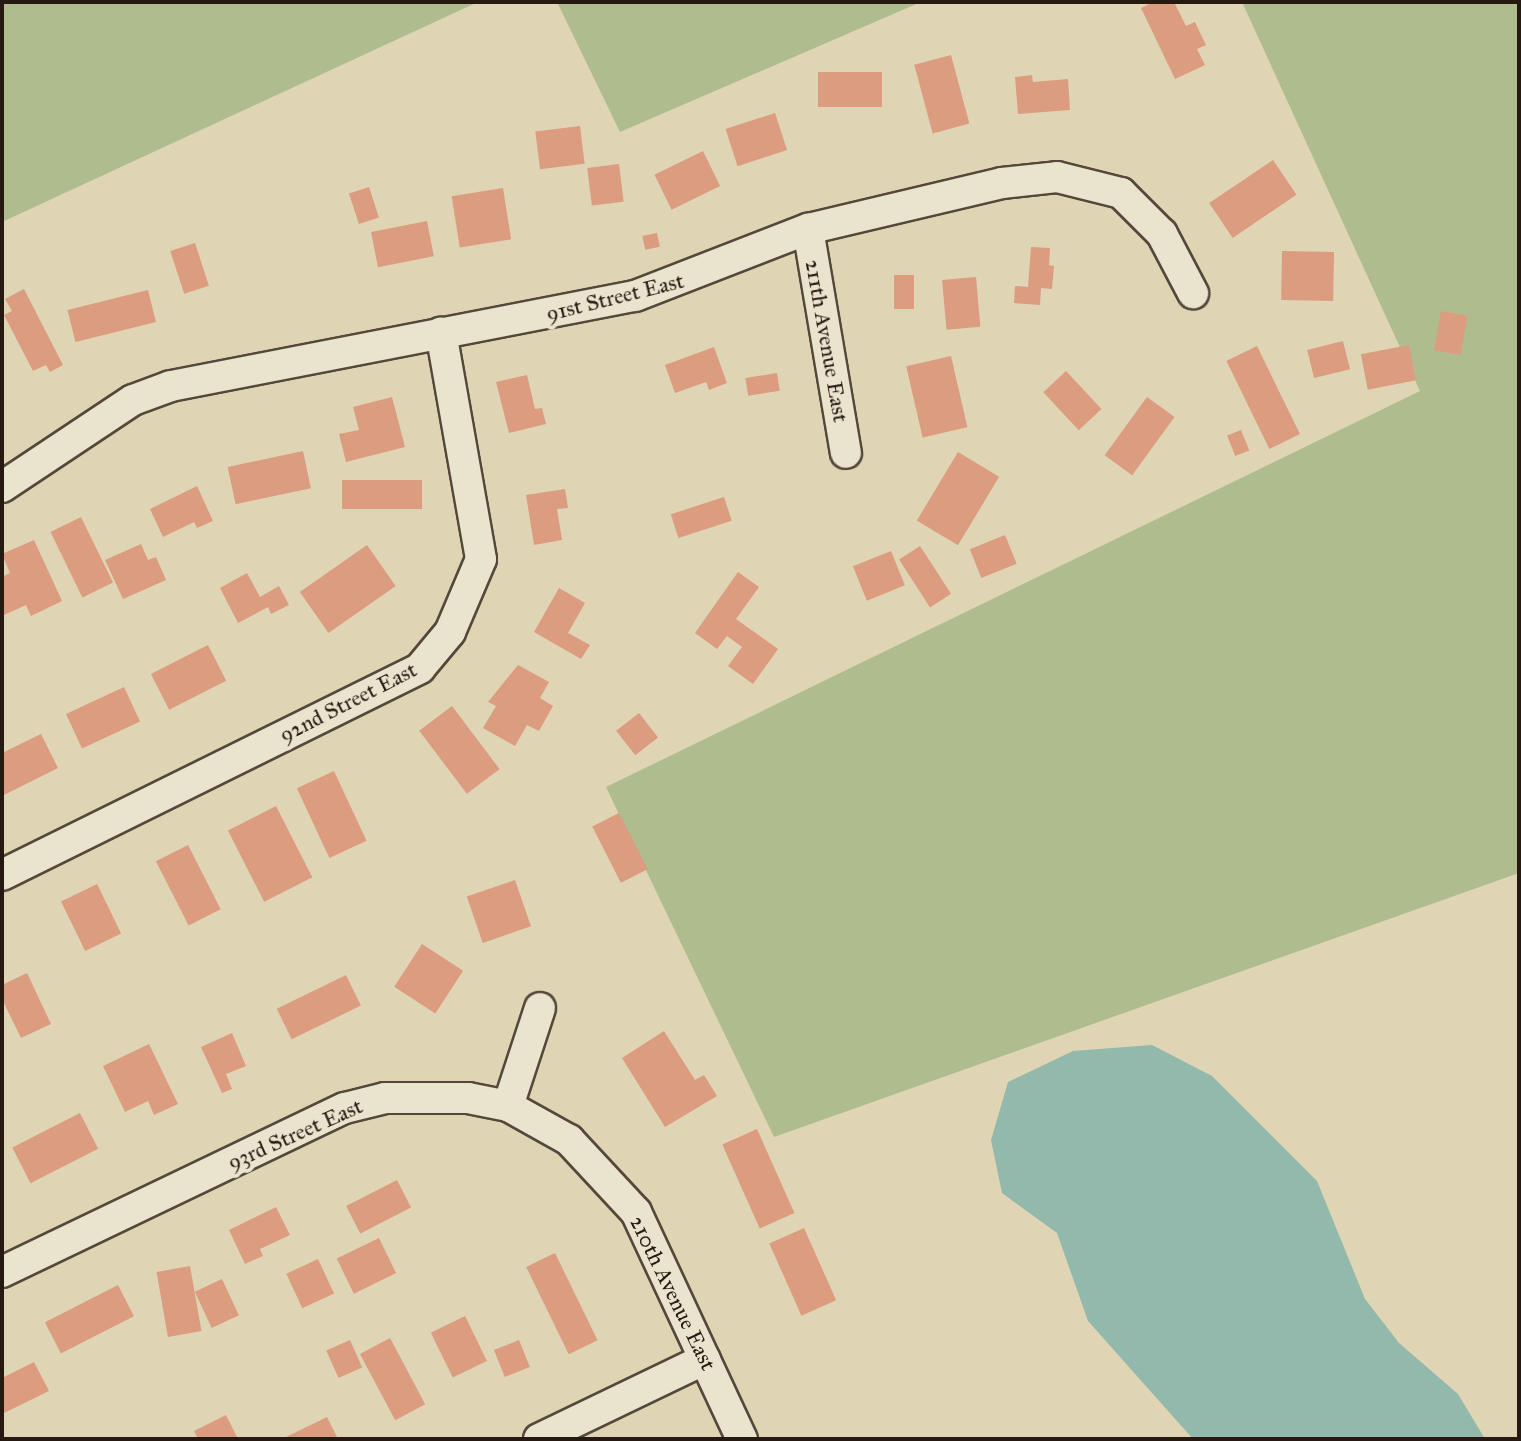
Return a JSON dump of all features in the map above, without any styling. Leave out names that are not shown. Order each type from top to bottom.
[{"type":"street","name":"91st Street East","points":[[2,487],[133,400],[171,386],[635,296],[808,229],[1002,183],[1057,177],[1098,184],[1121,193],[1146,214],[1193,293]]},
{"type":"street","name":"211th Avenue East","points":[[808,229],[846,453]]},
{"type":"street","name":"92nd Street East","points":[[2,875],[420,668],[450,632],[481,559],[441,333]]},
{"type":"street","points":[[508,1106],[540,1008]]},
{"type":"street","name":"93rd Street East","points":[[2,1272],[345,1108],[385,1098],[468,1098],[508,1106]]},
{"type":"street","name":"210th Avenue East","points":[[508,1106],[569,1140],[636,1212],[742,1439]]},
{"type":"street","points":[[539,1439],[705,1359]]},
{"type":"green space","points":[[2,2],[478,2],[2,222]]},
{"type":"green space","points":[[557,2],[921,2],[620,132]]},
{"type":"green space","points":[[1242,2],[1519,2],[1519,873],[774,1137],[606,787],[1420,391]]},
{"type":"water","points":[[1152,1045],[1212,1076],[1317,1181],[1365,1299],[1399,1343],[1458,1394],[1485,1439],[1193,1439],[1088,1321],[1057,1233],[1002,1193],[991,1140],[1008,1082],[1073,1051]]},
{"type":"building","points":[[1153,2],[1174,2],[1186,26],[1195,22],[1206,45],[1197,49],[1205,65],[1175,79],[1141,8]]},
{"type":"building","points":[[951,55],[969,124],[933,133],[914,65]]},
{"type":"building","points":[[818,72],[882,72],[882,107],[818,107]]},
{"type":"building","points":[[1032,75],[1033,82],[1068,79],[1070,110],[1018,114],[1015,77]]},
{"type":"building","points":[[775,113],[787,150],[738,166],[726,129]]},
{"type":"building","points":[[580,126],[585,164],[540,169],[535,131]]},
{"type":"building","points":[[703,151],[720,186],[672,210],[654,175]]},
{"type":"building","points":[[1273,160],[1296,195],[1233,238],[1209,203]]},
{"type":"building","points":[[619,164],[624,202],[592,206],[587,168]]},
{"type":"building","points":[[369,187],[379,217],[359,224],[349,193]]},
{"type":"building","points":[[503,188],[511,239],[460,247],[452,196]]},
{"type":"building","points":[[427,221],[434,256],[378,267],[371,232]]},
{"type":"building","points":[[657,233],[660,247],[645,250],[642,236]]},
{"type":"building","points":[[195,243],[209,286],[184,294],[170,251]]},
{"type":"building","points":[[1031,247],[1050,248],[1049,265],[1054,266],[1052,289],[1041,288],[1040,305],[1014,303],[1015,286],[1028,287]]},
{"type":"building","points":[[1282,251],[1334,252],[1333,301],[1281,300]]},
{"type":"building","points":[[894,275],[914,275],[914,309],[894,309]]},
{"type":"building","points":[[976,277],[980,327],[946,330],[942,280]]},
{"type":"building","points":[[24,289],[63,365],[50,372],[46,365],[33,371],[4,315],[12,311],[5,299]]},
{"type":"building","points":[[148,290],[156,322],[75,342],[67,310]]},
{"type":"building","points":[[1441,311],[1468,316],[1461,355],[1434,350]]},
{"type":"building","points":[[1343,341],[1350,369],[1314,378],[1307,350]]},
{"type":"building","points":[[1409,345],[1416,380],[1368,390],[1361,354]]},
{"type":"building","points":[[1257,346],[1300,434],[1269,449],[1226,361]]},
{"type":"building","points":[[714,347],[727,383],[709,390],[706,382],[675,393],[665,365]]},
{"type":"building","points":[[951,356],[967,427],[923,437],[906,366]]},
{"type":"building","points":[[1066,371],[1101,409],[1079,430],[1043,392]]},
{"type":"building","points":[[777,373],[780,391],[748,396],[745,378]]},
{"type":"building","points":[[527,375],[535,409],[542,408],[546,424],[509,433],[496,382]]},
{"type":"building","points":[[392,397],[405,447],[346,462],[339,434],[359,430],[353,407]]},
{"type":"building","points":[[1147,397],[1175,417],[1132,475],[1105,455]]},
{"type":"building","points":[[1241,430],[1249,450],[1235,456],[1227,436]]},
{"type":"building","points":[[303,451],[311,488],[236,504],[228,467]]},
{"type":"building","points":[[958,452],[999,477],[958,545],[917,521]]},
{"type":"building","points":[[342,480],[422,480],[422,509],[342,509]]},
{"type":"building","points":[[197,486],[213,521],[197,528],[194,522],[163,537],[150,509]]},
{"type":"building","points":[[565,489],[568,508],[557,509],[562,540],[534,545],[526,495]]},
{"type":"building","points":[[724,497],[732,521],[678,538],[671,514]]},
{"type":"building","points":[[81,517],[113,583],[82,598],[50,532]]},
{"type":"building","points":[[1005,535],[1017,564],[981,578],[970,549]]},
{"type":"building","points":[[34,540],[62,601],[31,616],[26,605],[2,616],[2,577],[10,573],[2,554]]},
{"type":"building","points":[[141,544],[148,560],[156,557],[166,580],[123,599],[105,560]]},
{"type":"building","points":[[367,545],[396,586],[329,633],[300,592]]},
{"type":"building","points":[[920,546],[951,594],[930,607],[899,560]]},
{"type":"building","points":[[891,551],[905,585],[867,601],[853,566]]},
{"type":"building","points":[[738,572],[759,587],[736,619],[778,649],[753,684],[728,666],[742,647],[727,636],[717,649],[695,633]]},
{"type":"building","points":[[247,573],[260,597],[279,586],[289,605],[271,614],[268,607],[238,623],[220,588]]},
{"type":"building","points":[[559,588],[585,603],[568,633],[590,645],[581,659],[534,632]]},
{"type":"building","points":[[208,645],[226,681],[169,710],[151,674]]},
{"type":"building","points":[[518,665],[549,682],[540,698],[553,706],[539,731],[527,725],[515,746],[483,728],[496,706],[488,702]]},
{"type":"building","points":[[124,687],[140,721],[82,748],[66,714]]},
{"type":"building","points":[[452,706],[500,769],[467,794],[419,731]]},
{"type":"building","points":[[639,713],[658,737],[635,755],[616,731]]},
{"type":"building","points":[[41,734],[58,768],[2,796],[2,753]]},
{"type":"building","points":[[334,771],[367,841],[329,858],[297,788]]},
{"type":"building","points":[[276,806],[312,877],[264,902],[228,831]]},
{"type":"building","points":[[619,813],[648,869],[621,883],[592,827]]},
{"type":"building","points":[[188,845],[221,909],[189,925],[156,861]]},
{"type":"building","points":[[515,880],[531,926],[483,943],[467,897]]},
{"type":"building","points":[[97,884],[121,933],[85,951],[61,902]]},
{"type":"building","points":[[422,944],[463,971],[435,1013],[394,987]]},
{"type":"building","points":[[27,973],[51,1024],[21,1038],[2,999],[2,985]]},
{"type":"building","points":[[346,975],[361,1006],[292,1039],[277,1009]]},
{"type":"building","points":[[664,1031],[695,1080],[704,1075],[717,1096],[665,1127],[622,1058]]},
{"type":"building","points":[[232,1033],[246,1066],[226,1074],[232,1089],[222,1093],[201,1047]]},
{"type":"building","points":[[149,1044],[178,1104],[154,1115],[148,1101],[125,1112],[103,1066]]},
{"type":"building","points":[[80,1113],[98,1149],[30,1183],[12,1148]]},
{"type":"building","points":[[757,1129],[794,1213],[760,1229],[722,1144]]},
{"type":"building","points":[[397,1180],[411,1208],[360,1233],[346,1206]]},
{"type":"building","points":[[276,1207],[290,1235],[260,1249],[263,1256],[245,1264],[229,1230]]},
{"type":"building","points":[[804,1228],[836,1300],[801,1316],[769,1243]]},
{"type":"building","points":[[379,1238],[396,1273],[354,1294],[337,1259]]},
{"type":"building","points":[[555,1253],[598,1340],[569,1354],[526,1267]]},
{"type":"building","points":[[318,1259],[334,1293],[302,1308],[286,1274]]},
{"type":"building","points":[[190,1266],[201,1331],[168,1337],[157,1272]]},
{"type":"building","points":[[222,1279],[239,1315],[212,1328],[195,1292]]},
{"type":"building","points":[[118,1285],[134,1316],[61,1353],[45,1322]]},
{"type":"building","points":[[465,1316],[487,1361],[453,1378],[431,1333]]},
{"type":"building","points":[[390,1338],[425,1404],[395,1420],[360,1354]]},
{"type":"building","points":[[350,1340],[362,1367],[338,1378],[326,1351]]},
{"type":"building","points":[[519,1340],[530,1367],[505,1377],[494,1350]]},
{"type":"building","points":[[34,1362],[49,1391],[2,1414],[2,1373],[4,1377]]},
{"type":"building","points":[[226,1415],[238,1439],[198,1439],[194,1431]]},
{"type":"building","points":[[327,1417],[338,1439],[282,1439]]}]
